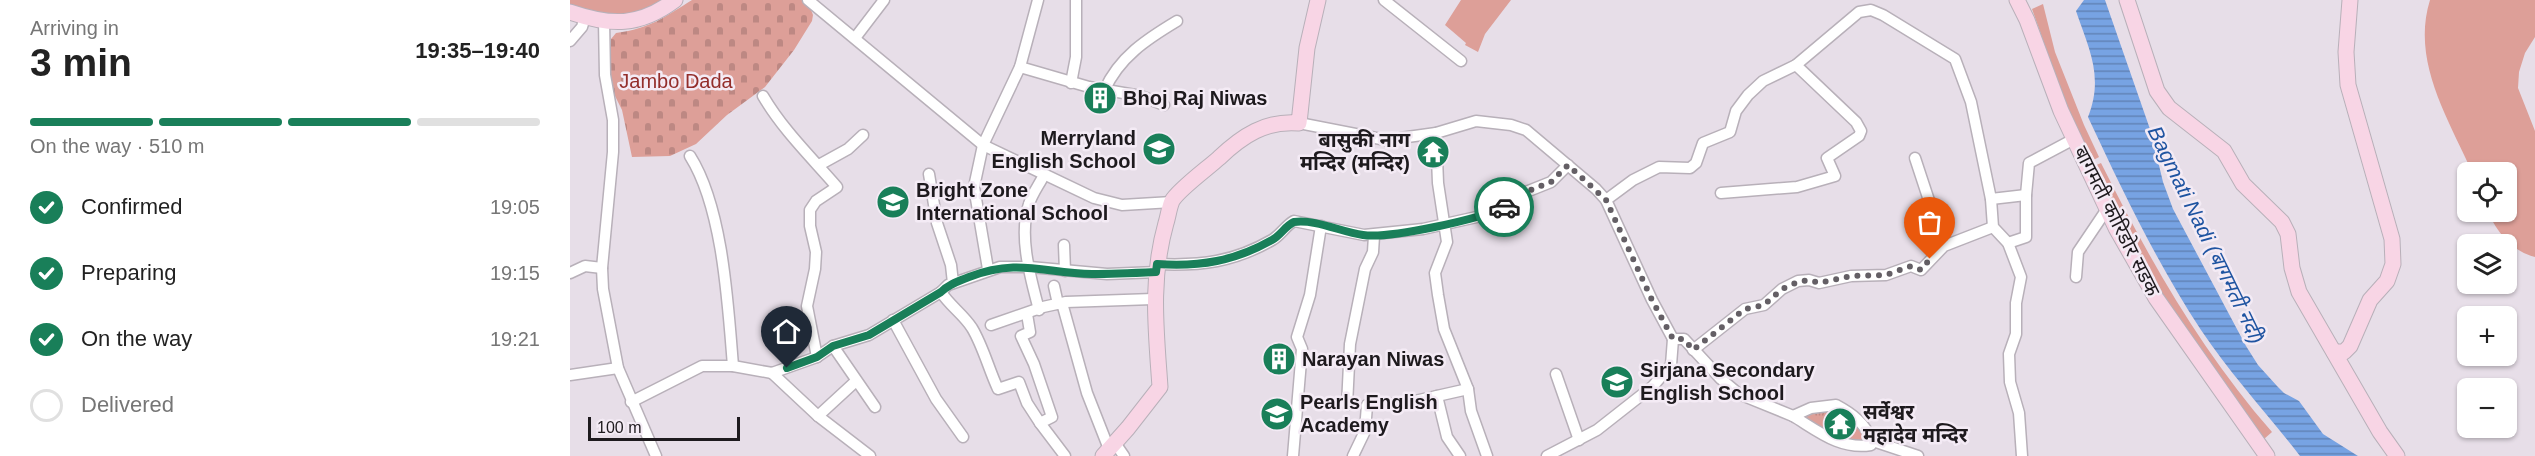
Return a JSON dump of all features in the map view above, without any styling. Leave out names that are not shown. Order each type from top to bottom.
[{"type":"main road","points":[[570,12],[604,21],[618,22],[645,18],[675,0]]},
{"type":"main road","points":[[1109,449],[1160,387],[1154,299],[1160,245],[1172,202],[1230,147],[1246,135],[1264,126],[1283,122],[1299,123],[1307,48],[1318,0]]},
{"type":"main road","name":"बागमती कोरिडोर सडक","points":[[2017,0],[2074,139],[2107,209],[2156,298],[2267,456]]},
{"type":"main road","points":[[2127,0],[2157,90],[2169,108],[2224,151],[2242,184],[2282,222],[2288,234],[2295,282],[2397,456]]},
{"type":"main road","points":[[2334,352],[2344,352],[2350,346],[2370,300],[2387,281],[2393,264],[2392,239],[2348,86],[2346,52],[2350,0]]},
{"type":"street","points":[[808,0],[983,145],[1094,198],[1122,205],[1172,202]]},
{"type":"street","points":[[855,38],[884,0]]},
{"type":"street","points":[[988,270],[974,188],[983,145],[1020,67],[1038,0]]},
{"type":"street","points":[[1071,82],[1076,57],[1076,0]]},
{"type":"street","points":[[1384,0],[1461,61]]},
{"type":"street","points":[[1606,200],[1633,180],[1659,167],[1690,168],[1696,163],[1703,143],[1730,132],[1736,111],[1763,81],[1796,65],[1845,23],[1864,10],[1877,12],[1900,24],[1955,59],[1971,102],[1991,199],[1993,227],[2008,243],[2020,277],[2016,303],[2016,334],[2009,354],[2010,382],[2019,413],[2022,456]]},
{"type":"street","points":[[570,41],[582,27],[585,17]]},
{"type":"street","points":[[604,21],[605,75],[613,120],[614,152],[602,268],[603,289],[618,368],[656,456]]},
{"type":"street","points":[[1104,90],[1112,73],[1132,52],[1143,42],[1177,21]]},
{"type":"street","points":[[1721,193],[1797,187],[1835,176],[1827,158],[1859,136],[1861,130],[1856,122],[1796,65]]},
{"type":"street","points":[[1020,67],[1104,90],[1141,96],[1164,105]]},
{"type":"street","points":[[763,96],[771,111],[799,147],[819,165],[837,187],[816,201],[810,210],[816,269],[807,306],[817,357]]},
{"type":"street","points":[[1299,123],[1386,140],[1436,133],[1476,121],[1511,125],[1526,130],[1606,200],[1652,300],[1673,339],[1671,365],[1653,386],[1604,425],[1579,440],[1567,452],[1546,456]]},
{"type":"street","points":[[1436,133],[1438,183],[1447,242],[1435,273],[1438,295],[1444,329],[1468,389],[1471,411],[1487,456]]},
{"type":"street","points":[[819,165],[848,149],[863,135]]},
{"type":"street","points":[[2008,243],[2026,237],[2025,195],[2029,163],[2074,139]]},
{"type":"street","points":[[690,156],[702,175],[718,238],[733,366]]},
{"type":"street","points":[[1915,158],[1944,246]]},
{"type":"street","points":[[631,402],[702,366],[733,366],[772,373],[817,357],[833,346],[869,335],[953,283],[988,270],[1000,267],[1030,267],[1091,274],[1105,272],[1107,274],[1207,264],[1259,247],[1278,236],[1294,222],[1374,236],[1424,229],[1495,212],[1516,201],[1526,192],[1551,182],[1568,165]]},
{"type":"street","points":[[929,174],[937,223],[951,265],[953,283]]},
{"type":"street","points":[[1039,310],[1026,255],[1026,218],[1029,204],[1044,175]]},
{"type":"street","points":[[1991,199],[2025,195]]},
{"type":"street","points":[[2076,277],[2078,252],[2107,209]]},
{"type":"street","points":[[1293,456],[1302,349],[1297,337],[1310,295],[1321,226]]},
{"type":"street","points":[[1693,350],[1745,309],[1764,305],[1782,289],[1798,282],[1809,280],[1819,283],[1851,276],[1886,275],[1911,266],[1921,270],[1944,246],[1993,227]]},
{"type":"street","points":[[1347,405],[1350,344],[1365,269],[1373,252],[1374,236]]},
{"type":"street","points":[[1064,245],[1065,271]]},
{"type":"street","points":[[570,273],[585,266],[602,268]]},
{"type":"street","points":[[1054,286],[1087,393],[1109,449],[1124,456]]},
{"type":"street","points":[[941,292],[950,306],[963,316],[973,329],[998,389],[1019,382],[1027,403],[1065,456]]},
{"type":"street","points":[[991,326],[1060,304],[1154,299]]},
{"type":"street","points":[[1027,314],[1030,332],[1021,336],[1038,375],[1052,417],[1040,423]]},
{"type":"street","points":[[893,320],[936,399],[963,437]]},
{"type":"street","points":[[1673,339],[1684,339],[1739,394],[1793,416],[1843,445],[1858,447],[1870,445],[1873,441]]},
{"type":"street","points":[[833,346],[875,407]]},
{"type":"street","points":[[570,375],[618,368]]},
{"type":"street","points":[[772,373],[818,416],[870,456]]},
{"type":"street","points":[[1556,374],[1579,440]]},
{"type":"street","points":[[818,416],[856,381]]},
{"type":"street","points":[[1353,456],[1365,431],[1367,405],[1406,403],[1468,389]]},
{"type":"street","points":[[1437,396],[1448,437],[1460,456]]},
{"type":"street","points":[[1793,416],[1812,408],[1836,405],[1850,412],[1865,426],[1873,441],[1916,456]]},
{"type":"green space","points":[[570,0],[664,0],[638,11],[618,15],[597,13],[570,5]]},
{"type":"green space","name":"Jambo Dada","points":[[692,0],[802,0],[810,7],[813,15],[812,21],[794,50],[765,87],[727,115],[696,144],[670,156],[632,157],[622,110],[612,90],[611,39],[616,33],[639,28],[656,21]]},
{"type":"green space","points":[[1461,0],[1511,0],[1485,34],[1478,52],[1465,45],[1466,43],[1445,25]]},
{"type":"green space","points":[[2430,0],[2535,0],[2535,37],[2525,53],[2519,72],[2518,88],[2535,131],[2535,257],[2517,249],[2517,234],[2501,234],[2493,222],[2517,222],[2517,162],[2467,162],[2435,89],[2425,45],[2425,23]]},
{"type":"green space","points":[[2043,4],[2055,52],[2099,157],[2090,162],[2060,88],[2032,9]]},
{"type":"green space","points":[[2101,163],[2157,269],[2199,337],[2272,432],[2264,439],[2164,298],[2092,167]]},
{"type":"green space","points":[[1836,405],[1865,426],[1867,443],[1856,445],[1793,416]]},
{"type":"water","points":[[2084,0],[2105,0],[2151,132],[2163,182],[2173,209],[2246,346],[2258,365],[2277,386],[2284,393],[2299,401],[2323,434],[2358,456],[2300,456],[2224,363],[2185,305],[2141,226],[2088,117],[2093,103],[2095,76],[2090,51],[2076,11]]},
{"type":"way so far","points":[[1504,207],[1516,201],[1526,192],[1556,179],[1568,165],[1606,200],[1652,300],[1673,339],[1684,339],[1693,350],[1745,309],[1764,305],[1782,289],[1798,282],[1809,280],[1819,283],[1851,276],[1886,275],[1911,266],[1921,270],[1930,259]]},
{"type":"place","name":"Bhoj Raj Niwas","points":[[1100,98]]},
{"type":"place","name":"Merryland English School","points":[[1159,149]]},
{"type":"place","name":"बासुकी नाग मन्दिर (मन्दिर)","points":[[1433,152]]},
{"type":"place","name":"Bright Zone International School","points":[[893,202]]},
{"type":"place","name":"Narayan Niwas","points":[[1279,359]]},
{"type":"place","name":"Sirjana Secondary English School","points":[[1617,382]]},
{"type":"place","name":"Pearls English Academy","points":[[1277,414]]},
{"type":"place","name":"सर्वेश्वर महादेव मन्दिर","points":[[1840,424]]},
{"type":"route","points":[[787,368],[817,357],[833,346],[869,335],[941,292],[948,285],[1000,267],[1030,267],[1091,274],[1156,272],[1157,264],[1194,266],[1225,260],[1259,247],[1278,236],[1289,224],[1299,221],[1374,236],[1424,229],[1490,214],[1504,207]]},
{"type":"water label","name":"Bagmati Nadi (बागमती नदी)","points":[[2206,235]]}]
